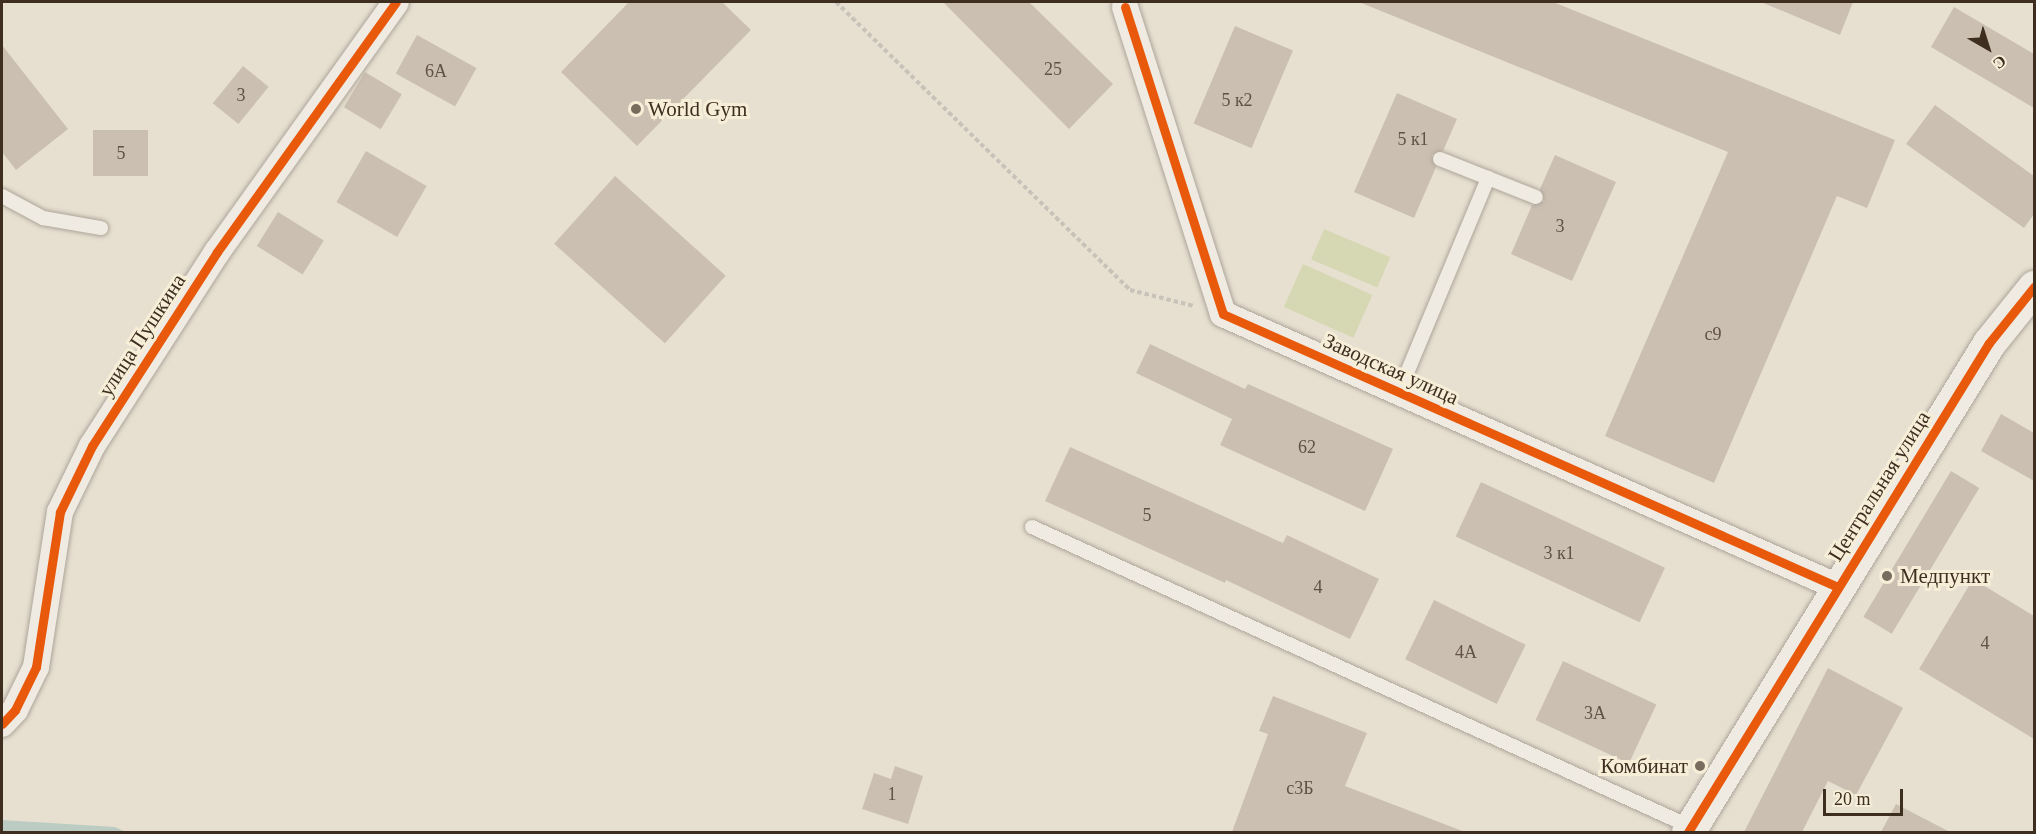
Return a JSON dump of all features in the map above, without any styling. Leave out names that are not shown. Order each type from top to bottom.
[{"type":"street","name":"улица Пушкина","points":[[2,724],[15,710],[36,667],[60,512],[92,446],[217,252],[396,2]]},
{"type":"street","points":[[1123,4],[1223,314]]},
{"type":"street","name":"Центральная улица","points":[[1690,830],[1989,343],[2034,287]]},
{"type":"street","name":"Заводская улица","points":[[1223,314],[1838,587]]},
{"type":"lane","points":[[1440,159],[1536,197]]},
{"type":"lane","points":[[1399,392],[1488,178]]},
{"type":"lane","points":[[2,195],[43,218],[100,228]]},
{"type":"lane","points":[[1032,527],[1690,830]]},
{"type":"path","points":[[836,2],[1130,290],[1223,314]]},
{"type":"green space","points":[[1324,229],[1390,257],[1377,288],[1311,259]]},
{"type":"green space","points":[[1303,264],[1372,295],[1353,338],[1284,307]]},
{"type":"shaded area","points":[[2,820],[115,827],[126,832],[2,832]]},
{"type":"building","name":"World Gym","points":[[629,2],[722,2],[751,30],[637,146],[561,72]]},
{"type":"building","points":[[943,2],[1029,2],[1113,84],[1069,129]]},
{"type":"building","points":[[1359,2],[1553,2],[1895,140],[1867,208],[1837,196],[1714,483],[1605,436],[1728,152]]},
{"type":"building","points":[[1761,2],[1853,2],[1840,35]]},
{"type":"building","points":[[1954,7],[2034,54],[2034,108],[1931,47]]},
{"type":"building","points":[[1235,26],[1293,51],[1252,148],[1194,124]]},
{"type":"building","points":[[417,35],[476,68],[455,106],[396,73]]},
{"type":"building","points":[[2,45],[68,129],[16,170],[2,152]]},
{"type":"building","points":[[243,66],[269,87],[238,124],[213,103]]},
{"type":"building","points":[[365,72],[402,94],[381,129],[344,107]]},
{"type":"building","points":[[1397,93],[1457,119],[1443,151],[1432,155],[1436,167],[1414,218],[1354,192]]},
{"type":"building","points":[[1935,105],[2034,176],[2034,214],[2024,228],[1906,144]]},
{"type":"building","points":[[93,130],[148,130],[148,176],[93,176]]},
{"type":"building","points":[[366,151],[427,186],[397,237],[336,202]]},
{"type":"building","points":[[1555,155],[1616,182],[1572,281],[1511,254],[1532,205],[1544,201],[1540,189]]},
{"type":"building","points":[[615,176],[726,276],[665,343],[554,244]]},
{"type":"building","points":[[278,212],[324,241],[303,275],[257,246]]},
{"type":"building","points":[[1150,344],[1245,389],[1248,384],[1393,449],[1365,511],[1220,445],[1232,419],[1136,373]]},
{"type":"building","points":[[2001,414],[2034,433],[2034,481],[1981,451]]},
{"type":"building","points":[[1070,447],[1283,543],[1287,535],[1379,579],[1350,639],[1226,580],[1225,583],[1045,501]]},
{"type":"building","points":[[1951,471],[1979,488],[1892,634],[1863,617]]},
{"type":"building","points":[[1481,482],[1665,568],[1640,622],[1456,536]]},
{"type":"building","points":[[1973,579],[2034,616],[2034,739],[1919,669]]},
{"type":"building","points":[[1434,600],[1526,645],[1497,704],[1405,659]]},
{"type":"building","points":[[1563,661],[1656,705],[1629,763],[1536,720]]},
{"type":"building","points":[[1828,668],[1903,708],[1856,795],[1828,781],[1802,832],[1744,832]]},
{"type":"building","points":[[1273,696],[1367,733],[1345,786],[1465,832],[1232,832],[1268,734],[1259,731]]},
{"type":"building","points":[[895,766],[923,776],[908,824],[862,809],[874,773],[891,779]]},
{"type":"building","points":[[1896,804],[1950,832],[1881,832]]},
{"type":"cycle path","points":[[2,724],[15,710],[36,667],[60,512],[92,446],[217,252],[396,2]]},
{"type":"cycle path","points":[[1125,7],[1223,314],[1838,587]]},
{"type":"cycle path","points":[[1688,832],[1989,343],[2034,287]]},
{"type":"place","name":"World Gym","points":[[636,109]]},
{"type":"place","name":"Медпункт","points":[[1887,576]]},
{"type":"place","name":"Комбинат","points":[[1700,766]]}]
